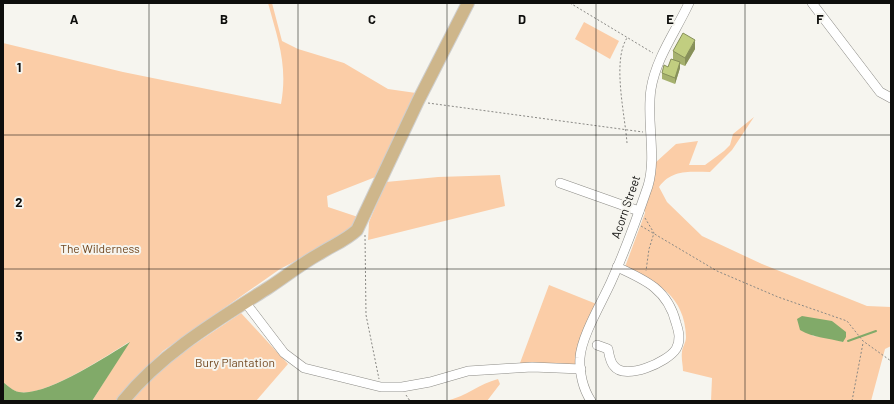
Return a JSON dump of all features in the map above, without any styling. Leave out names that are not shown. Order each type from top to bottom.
[{"type":"main road","points":[[123,401],[144,376],[164,358],[245,302],[319,254],[344,241],[358,230],[418,101],[468,3]]},
{"type":"street","name":"Acorn Street","points":[[590,401],[586,394],[580,369],[580,356],[587,334],[635,223],[648,183],[652,164],[650,133],[651,88],[661,58],[688,3]]},
{"type":"street","points":[[812,3],[880,92],[891,98]]},
{"type":"street","points":[[560,183],[639,212]]},
{"type":"street","points":[[597,345],[608,349],[613,365],[623,371],[640,370],[659,364],[675,350],[680,337],[673,311],[665,297],[654,286],[617,267]]},
{"type":"street","points":[[245,302],[284,353],[304,368],[381,387],[402,387],[430,382],[468,371],[532,367],[580,369]]},
{"type":"path","points":[[570,3],[661,58]]},
{"type":"path","points":[[627,38],[622,46],[620,71],[627,143]]},
{"type":"path","points":[[418,101],[650,133]]},
{"type":"path","points":[[639,212],[644,216],[654,233],[649,249],[645,281]]},
{"type":"path","points":[[363,220],[366,238],[366,315],[381,387]]},
{"type":"path","points":[[635,223],[717,271],[778,297],[847,321],[863,341],[891,361]]},
{"type":"path","points":[[852,401],[863,341]]},
{"type":"green space","name":"The Wilderness","points":[[268,3],[272,3],[282,41],[298,49],[344,63],[388,89],[416,93],[378,176],[327,196],[328,207],[364,219],[354,231],[280,269],[163,351],[115,401],[92,401],[129,342],[91,366],[58,383],[43,389],[29,392],[18,392],[12,389],[3,382],[3,43],[123,72],[281,104],[283,90],[283,65]]},
{"type":"green space","points":[[584,22],[619,41],[610,59],[575,39]]},
{"type":"green space","points":[[754,117],[732,150],[710,172],[689,172],[676,174],[664,181],[659,187],[667,202],[702,236],[762,264],[867,306],[891,307],[891,346],[885,349],[871,401],[711,401],[712,378],[683,371],[682,350],[686,337],[681,311],[675,301],[667,292],[648,278],[625,267],[645,213],[644,205],[655,163],[676,144],[698,141],[689,165],[705,165],[730,145],[733,134]],"holes":[[[832,321],[843,342],[828,337],[812,336]]]},
{"type":"green space","points":[[500,175],[505,206],[368,240],[369,222],[386,182],[438,177]]},
{"type":"green space","points":[[549,285],[599,305],[581,353],[582,371],[520,363]]},
{"type":"green space","name":"Bury Plantation","points":[[241,313],[288,364],[256,401],[129,401],[168,362]]},
{"type":"green space","points":[[498,379],[500,384],[487,401],[446,401],[491,381]]},
{"type":"shaded area","points":[[802,316],[832,321],[846,332],[846,337],[843,342],[805,333],[800,330],[797,319]]},
{"type":"shaded area","points":[[130,342],[92,401],[3,401],[3,382],[19,392],[30,392],[44,388],[76,374]]},
{"type":"building","points":[[683,33],[695,40],[685,58],[673,51]]},
{"type":"building","points":[[671,59],[680,62],[675,78],[662,73],[664,65],[668,67]]},
{"type":"waterway","points":[[848,341],[876,331]]}]
